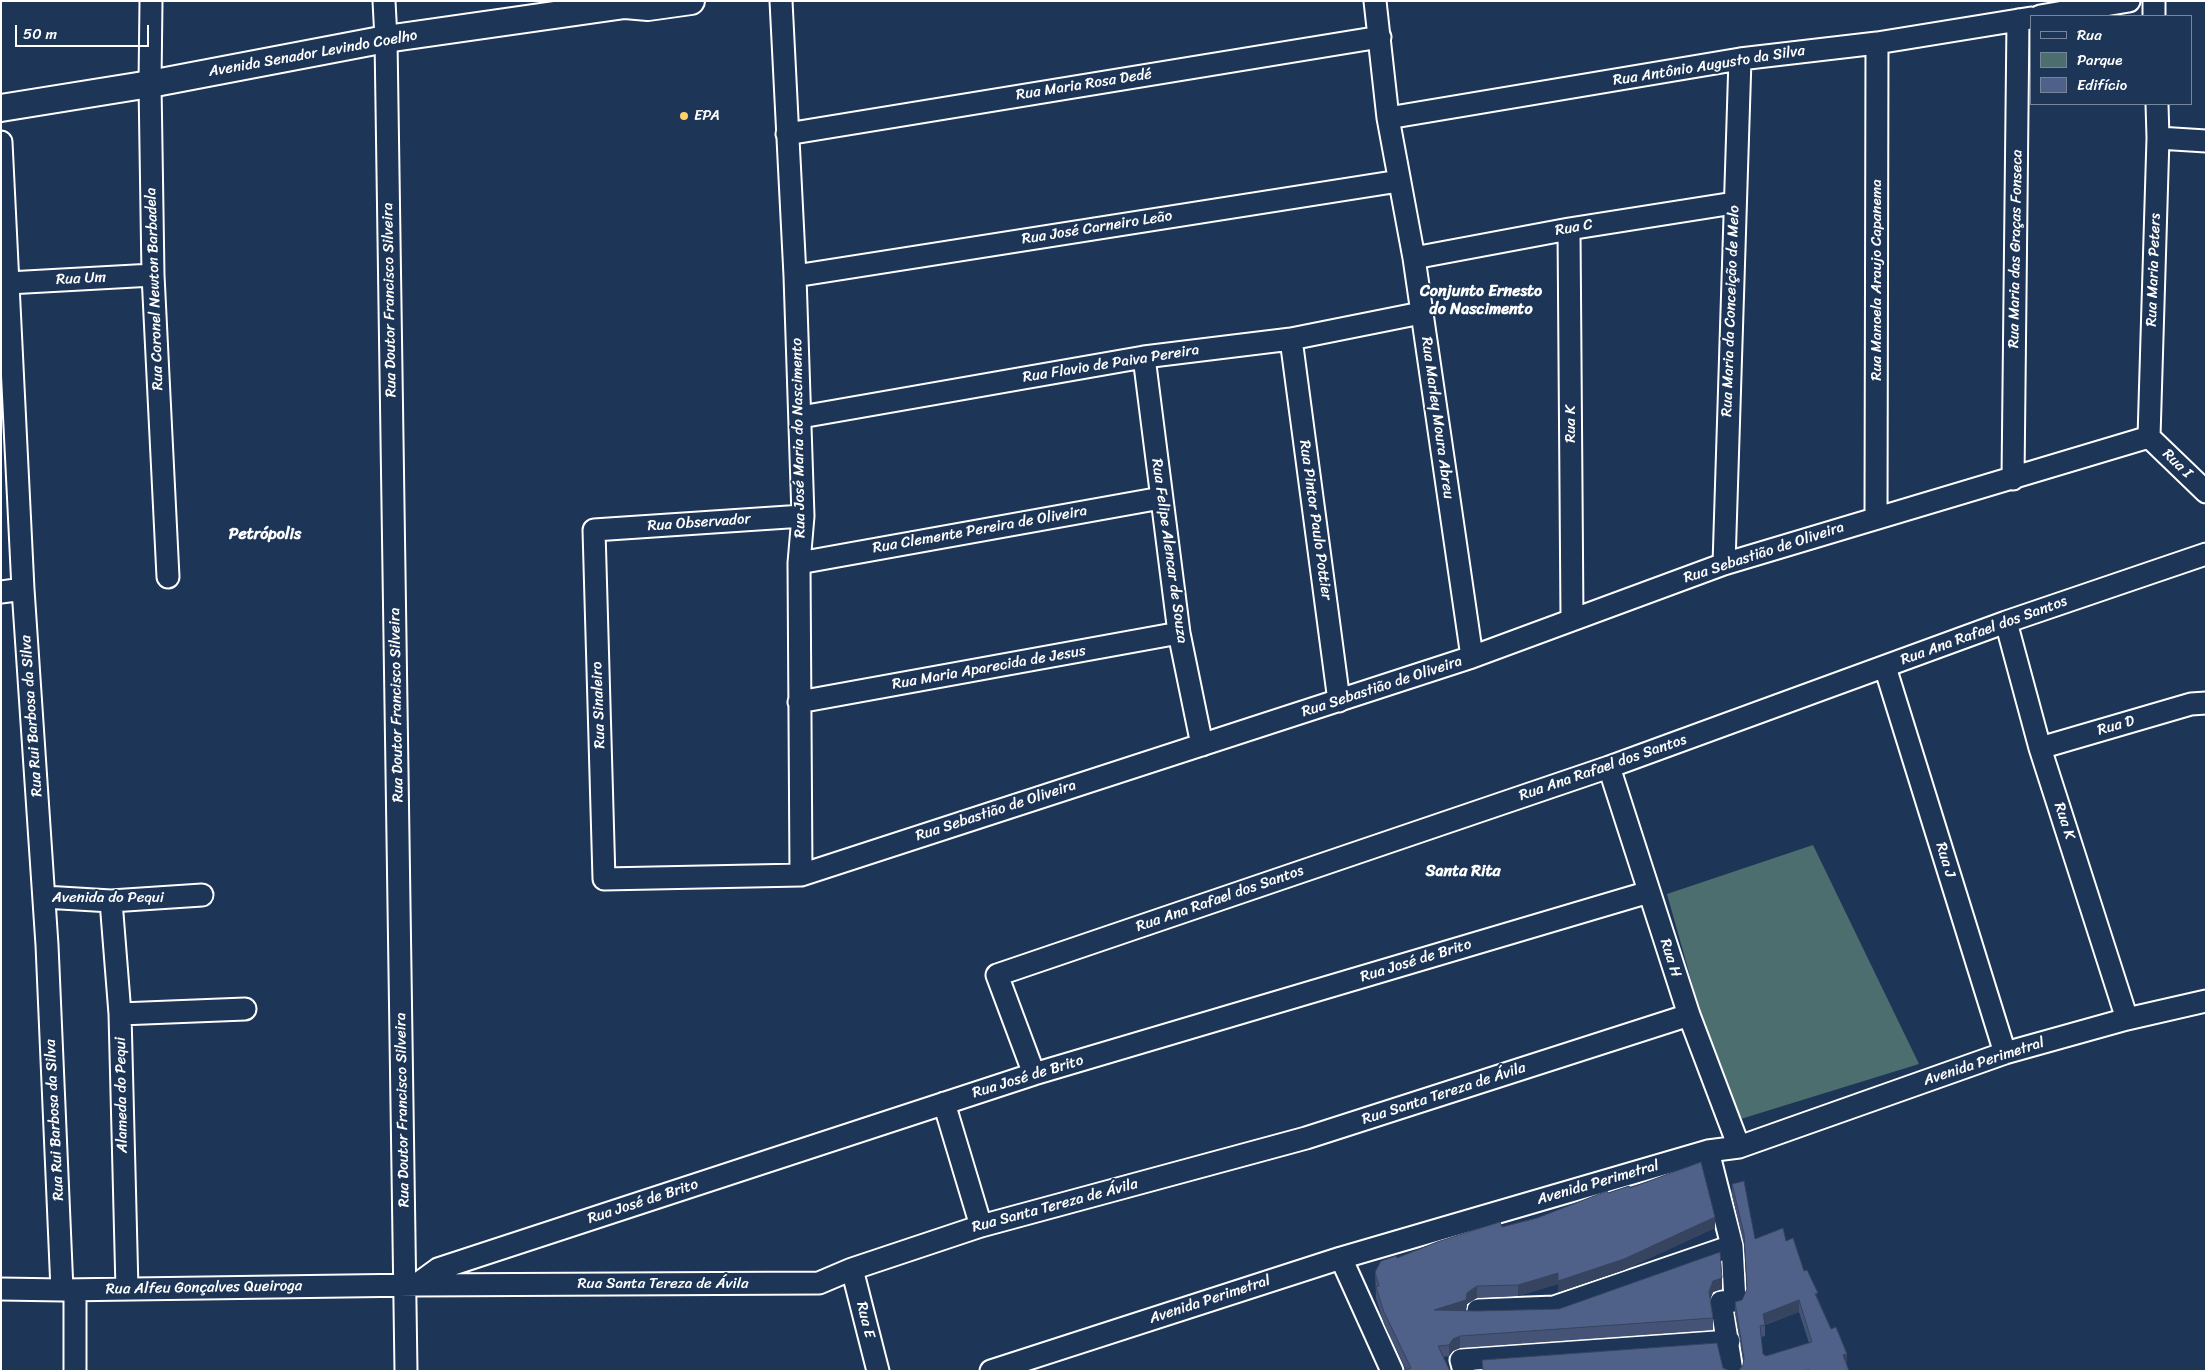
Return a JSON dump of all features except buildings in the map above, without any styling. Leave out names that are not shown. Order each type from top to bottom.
[{"type":"street","name":"Rua Coronel Newton Barbadela","points":[[151,1],[150,84],[153,275],[168,577]]},
{"type":"street","name":"Rua Doutor Francisco Silveira","points":[[384,1],[411,1285],[406,1371]]},
{"type":"street","name":"Avenida Senador Levindo Coelho","points":[[1,108],[150,84],[386,39],[629,3],[648,7],[691,1]]},
{"type":"street","name":"Rua José Maria do Nascimento","points":[[781,1],[801,417],[803,516],[799,563],[801,875]]},
{"type":"street","name":"Rua Marley Moura Abreu","points":[[1375,1],[1388,118],[1414,258],[1472,657]]},
{"type":"street","points":[[2046,15],[2129,1]]},
{"type":"street","points":[[2154,1],[2154,15]]},
{"type":"street","name":"Rua Antônio Augusto da Silva","points":[[1388,118],[1740,59],[1878,43],[2024,19]]},
{"type":"street","name":"Rua Maria das Graças Fonseca","points":[[2013,478],[2024,19]]},
{"type":"street","name":"Rua Maria Rosa Dedé","points":[[787,134],[1380,37]]},
{"type":"street","name":"Rua Manoela Araujo Capanema","points":[[1876,518],[1878,43]]},
{"type":"street","name":"Rua Maria da Conceição de Melo","points":[[1724,564],[1740,59]]},
{"type":"street","name":"Rua Maria Peters","points":[[2149,437],[2158,138],[2157,105]]},
{"type":"street","points":[[2158,138],[2206,141]]},
{"type":"street","name":"Rua Rui Barbosa da Silva","points":[[1,142],[23,589],[75,1371]]},
{"type":"street","name":"Rua José Carneiro Leão","points":[[795,276],[1399,181]]},
{"type":"street","name":"Rua C","points":[[1414,258],[1569,229],[1734,203]]},
{"type":"street","name":"Rua K","points":[[1569,229],[1572,618]]},
{"type":"street","name":"Rua Um","points":[[8,283],[153,275]]},
{"type":"street","name":"Rua Flavio de Paiva Pereira","points":[[801,417],[1144,356],[1291,339],[1421,313]]},
{"type":"street","name":"Rua Pintor Paulo Pottier","points":[[1291,339],[1339,701]]},
{"type":"street","name":"Rua Felipe Alencar de Souza","points":[[1144,356],[1179,633],[1202,745]]},
{"type":"street","name":"Rua Sebastião de Oliveira","points":[[604,879],[801,875],[1472,657],[1572,618],[1724,564],[2149,437]]},
{"type":"street","name":"Rua I","points":[[2149,437],[2206,492]]},
{"type":"street","name":"Rua Clemente Pereira de Oliveira","points":[[799,563],[1161,498]]},
{"type":"street","name":"Rua Observador","points":[[594,530],[803,516]]},
{"type":"street","name":"Rua Sinaleiro","points":[[594,530],[604,879]]},
{"type":"street","name":"Rua Ana Rafael dos Santos","points":[[1034,1074],[998,975],[1609,767],[1885,668],[2006,622],[2206,554]]},
{"type":"street","points":[[1,592],[23,589]]},
{"type":"street","name":"Rua K","points":[[2006,622],[2040,748],[2127,1019]]},
{"type":"street","name":"Rua Maria Aparecida de Jesus","points":[[800,702],[1179,633]]},
{"type":"street","name":"Rua J","points":[[1885,668],[2005,1053]]},
{"type":"street","name":"Rua D","points":[[2040,748],[2199,704]]},
{"type":"street","name":"Rua H","points":[[1609,767],[1688,1015],[1739,1147]]},
{"type":"street","name":"Rua José de Brito","points":[[411,1285],[438,1269],[1034,1074],[1650,892]]},
{"type":"street","name":"Avenida do Pequi","points":[[44,897],[111,901],[202,895]]},
{"type":"street","name":"Alameda do Pequi","points":[[111,901],[120,1014],[127,1289]]},
{"type":"street","name":"Avenida Perimetral","points":[[997,1370],[1341,1258],[1708,1151],[1739,1147],[2005,1053],[2127,1019],[2206,1001]]},
{"type":"street","points":[[120,1014],[245,1009]]},
{"type":"street","name":"Rua Santa Tereza de Ávila","points":[[411,1285],[819,1283],[852,1269],[981,1226],[1306,1138],[1688,1015]]},
{"type":"street","points":[[944,1103],[981,1226]]},
{"type":"street","points":[[1708,1151],[1732,1246],[1735,1301],[1721,1302],[1732,1371]]},
{"type":"street","points":[[1478,1310],[1554,1307],[1732,1246]]},
{"type":"street","points":[[1341,1258],[1392,1371]]},
{"type":"street","name":"Rua E","points":[[852,1269],[878,1371]]},
{"type":"street","name":"Rua Alfeu Gonçalves Queiroga","points":[[1,1289],[69,1290],[411,1285]]},
{"type":"street","points":[[1464,1371],[1461,1360],[1728,1341]]},
{"type":"green space","points":[[1813,845],[1919,1064],[1731,1122],[1667,894]]},
{"type":"place","name":"EPA","points":[[684,116]]},
{"type":"district","name":"Conjunto Ernesto do Nascimento","points":[[1481,301]]},
{"type":"district","name":"Petrópolis","points":[[265,535]]},
{"type":"district","name":"Santa Rita","points":[[1463,872]]}]
